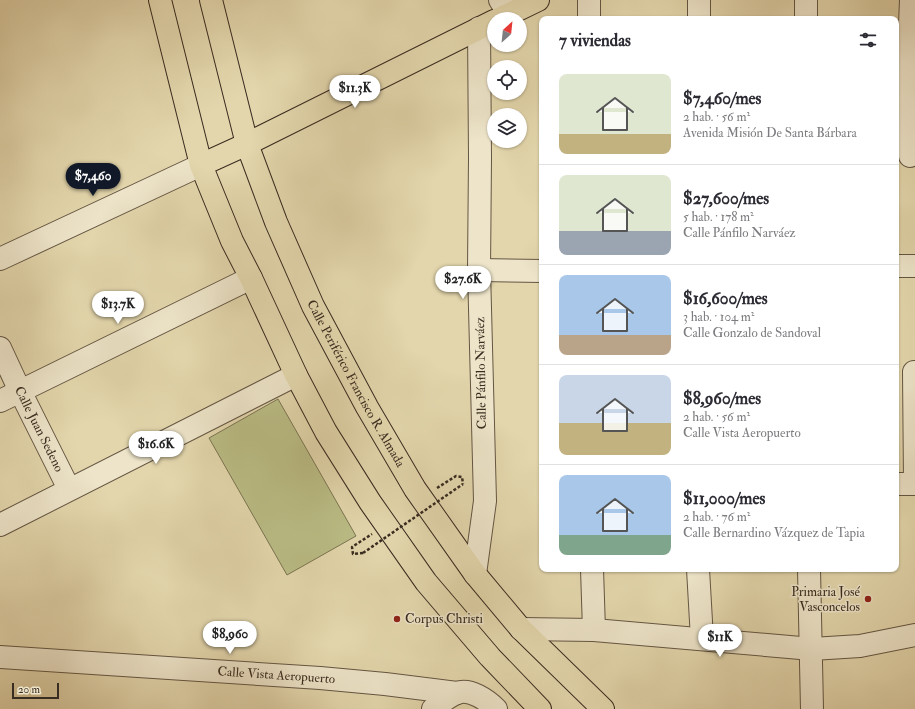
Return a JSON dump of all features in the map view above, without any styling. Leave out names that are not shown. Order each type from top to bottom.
[{"type":"main road","points":[[160,0],[201,165],[232,241],[296,375],[326,432],[370,502],[426,582],[490,657],[540,709]]},
{"type":"main road","name":"Calle Periférico Francisco R. Almada","points":[[211,0],[247,144],[276,222],[313,306],[367,407],[421,497],[475,574],[521,629],[603,709]]},
{"type":"main road","points":[[506,12],[538,0]]},
{"type":"main road","points":[[201,165],[247,144],[487,21]]},
{"type":"street","points":[[589,0],[589,16]]},
{"type":"street","points":[[698,16],[699,0]]},
{"type":"street","points":[[806,0],[806,16]]},
{"type":"street","points":[[907,156],[912,48],[911,0]]},
{"type":"street","name":"Calle Pánfilo Narváez","points":[[475,574],[485,501],[479,270],[480,158],[492,52]]},
{"type":"street","points":[[0,259],[201,165]]},
{"type":"street","points":[[899,266],[915,266]]},
{"type":"street","points":[[479,270],[539,271]]},
{"type":"street","points":[[0,401],[251,278]]},
{"type":"street","name":"Calle Juan Sedeno","points":[[0,348],[69,489]]},
{"type":"street","points":[[899,484],[915,484],[908,372]]},
{"type":"street","points":[[0,525],[296,375]]},
{"type":"street","points":[[592,572],[594,630]]},
{"type":"street","points":[[698,572],[702,639]]},
{"type":"street","points":[[809,572],[812,650],[812,709]]},
{"type":"street","points":[[521,629],[594,630],[812,650],[860,646],[915,635]]},
{"type":"street","name":"Calle Vista Aeropuerto","points":[[0,657],[320,678],[473,693],[490,703],[496,709]]},
{"type":"street","points":[[433,709],[457,692]]},
{"type":"path","points":[[386,525],[352,547],[353,554],[363,553],[463,484],[462,476],[456,476],[421,497]]},
{"type":"green space","points":[[278,399],[356,536],[287,575],[209,438]]},
{"type":"place","name":"Primaria José Vasconcelos","points":[[868,599]]},
{"type":"place","name":"Corpus Christi","points":[[397,619]]}]
